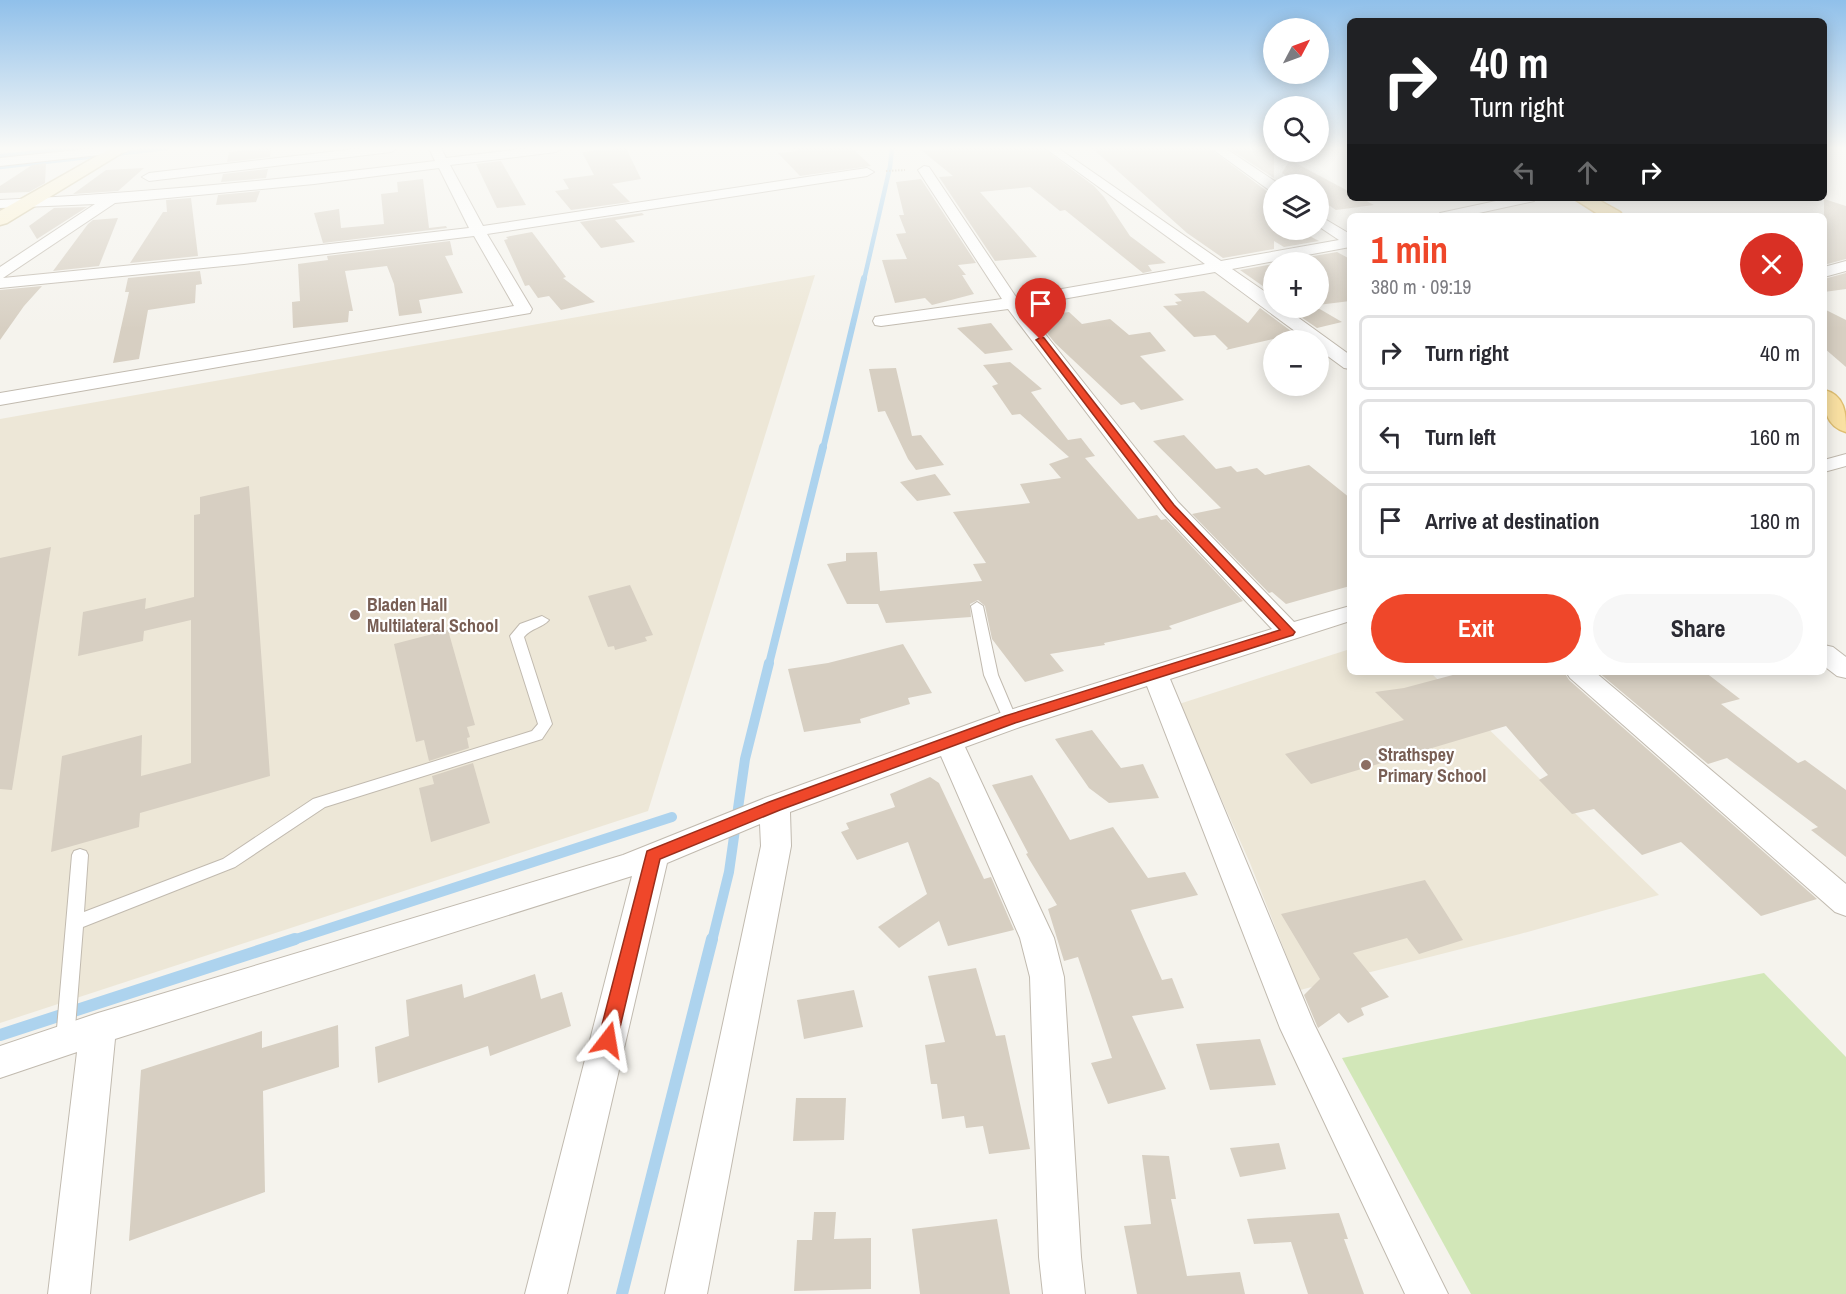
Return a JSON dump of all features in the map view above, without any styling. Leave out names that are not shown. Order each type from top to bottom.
[{"type":"main road","points":[[0,219],[17,208]]},
{"type":"main road","points":[[1827,401],[1846,424]]},
{"type":"street","points":[[0,274],[99,208]]},
{"type":"street","points":[[0,399],[524,309],[466,208]]},
{"type":"street","points":[[0,284],[244,259],[478,231],[630,208]]},
{"type":"street","points":[[949,208],[1012,303],[1170,507],[1289,632]]},
{"type":"street","points":[[1135,208],[1263,299]]},
{"type":"street","points":[[1459,213],[1481,208]]},
{"type":"street","points":[[1329,227],[1347,240]]},
{"type":"street","points":[[881,321],[1012,303],[1347,243]]},
{"type":"street","points":[[1827,271],[1846,266]]},
{"type":"street","points":[[1289,318],[1347,362]]},
{"type":"street","points":[[1827,465],[1846,460]]},
{"type":"street","points":[[0,1062],[82,1034],[621,867],[775,806],[1010,720],[1347,614]]},
{"type":"street","points":[[1827,655],[1846,670]]},
{"type":"street","points":[[1155,674],[1298,1028],[1427,1294]]},
{"type":"street","points":[[1582,675],[1846,903]]},
{"type":"street","points":[[948,742],[1037,939],[1047,977],[1060,1257],[1064,1294]]},
{"type":"street","points":[[686,1294],[776,846],[775,806]]},
{"type":"street","points":[[546,1294],[653,855]]},
{"type":"street","points":[[69,1294],[82,1034]]},
{"type":"lane","points":[[977,606],[991,675],[1010,720]]},
{"type":"lane","points":[[75,922],[229,863],[248,853],[305,810],[320,802],[537,735],[545,724],[517,636],[525,627],[542,620]]},
{"type":"lane","points":[[80,855],[75,922],[82,1034]]},
{"type":"shaded area","name":"Bladen Hall Multilateral School","points":[[815,275],[648,811],[0,1023],[0,419]]},
{"type":"shaded area","name":"Strathspey Primary School","points":[[1347,650],[1347,675],[1433,675],[1659,895],[1520,934],[1300,990],[1250,863],[1179,704]]},
{"type":"green space","points":[[1764,973],[1846,1057],[1846,1294],[1471,1294],[1342,1058]]},
{"type":"building","points":[[53,208],[85,208],[37,239],[29,226]]},
{"type":"building","points":[[167,208],[192,208],[198,256],[130,263],[163,212],[167,212]]},
{"type":"building","points":[[382,208],[427,208],[429,228],[446,226],[447,228],[323,243],[314,213],[339,209],[341,228],[384,224]]},
{"type":"building","points":[[902,208],[940,208],[976,263],[958,265],[966,275],[962,275],[974,294],[932,305],[925,298],[895,303],[882,260],[907,259],[896,234],[906,233],[899,215],[904,215]]},
{"type":"building","points":[[960,208],[994,208],[1037,257],[995,261]]},
{"type":"building","points":[[1057,208],[1112,208],[1130,236],[1166,263],[1148,265],[1152,271],[1143,273],[1065,210],[1060,211]]},
{"type":"building","points":[[1159,208],[1263,208],[1263,240],[1319,241],[1284,247],[1274,241],[1274,249],[1223,258],[1187,233]]},
{"type":"building","points":[[1824,208],[1846,208],[1846,259],[1827,264],[1827,213],[1824,213]]},
{"type":"building","points":[[642,213],[644,215],[615,220],[635,242],[601,248],[580,222]]},
{"type":"building","points":[[118,218],[99,266],[53,271],[88,224],[93,220]]},
{"type":"building","points":[[532,232],[566,277],[563,278],[595,302],[561,310],[549,296],[538,298],[529,285],[525,286],[504,240],[508,239],[506,237]]},
{"type":"building","points":[[450,241],[453,255],[445,256],[463,293],[419,300],[422,313],[399,316],[394,284],[387,266],[345,271],[353,311],[349,311],[348,322],[293,328],[292,302],[300,301],[298,264],[328,260],[327,256]]},
{"type":"building","points":[[1337,252],[1347,257],[1347,301],[1329,304],[1329,253]]},
{"type":"building","points":[[1263,266],[1263,286],[1240,270]]},
{"type":"building","points":[[200,271],[202,284],[196,285],[195,303],[148,310],[139,359],[113,363],[129,292],[125,292],[128,278]]},
{"type":"building","points":[[1846,273],[1846,289],[1827,292],[1827,278]]},
{"type":"building","points":[[42,286],[24,306],[0,340],[0,290]]},
{"type":"building","points":[[1204,291],[1248,323],[1260,308],[1263,310],[1263,318],[1273,318],[1290,330],[1263,330],[1263,341],[1226,350],[1228,348],[1215,335],[1194,337],[1163,306],[1178,305],[1175,302],[1182,301],[1174,294]]},
{"type":"building","points":[[1827,310],[1846,320],[1846,367],[1827,351]]},
{"type":"building","points":[[1069,312],[1082,324],[1110,319],[1129,335],[1150,332],[1166,351],[1140,356],[1184,400],[1141,410],[1134,402],[1121,405],[1055,343],[1034,317]]},
{"type":"building","points":[[1329,314],[1342,322],[1317,328],[1302,318],[1329,318]]},
{"type":"building","points":[[991,323],[1013,350],[985,354],[957,328]]},
{"type":"building","points":[[1010,362],[1042,389],[1031,392],[1068,440],[1081,438],[1095,456],[1085,458],[1138,519],[1157,515],[1161,520],[1166,519],[1243,601],[1169,626],[1172,629],[1104,643],[1105,645],[1050,654],[1064,671],[1025,682],[992,639],[985,606],[978,600],[970,604],[971,617],[886,623],[878,604],[847,604],[827,564],[846,561],[846,553],[877,552],[880,591],[982,581],[973,564],[986,563],[953,512],[1030,503],[1020,484],[1061,478],[1049,464],[1069,457],[1020,414],[1012,415],[992,386],[998,384],[983,365]]},
{"type":"building","points":[[896,368],[912,436],[921,435],[944,465],[916,470],[908,459],[885,411],[878,412],[869,369]]},
{"type":"building","points":[[1184,435],[1216,469],[1231,466],[1237,472],[1257,468],[1265,475],[1309,465],[1347,496],[1347,587],[1286,604],[1272,592],[1269,593],[1192,514],[1221,508],[1153,441]]},
{"type":"building","points":[[935,474],[951,495],[917,501],[900,482]]},
{"type":"building","points":[[249,486],[270,776],[140,813],[139,827],[51,852],[62,756],[142,735],[141,776],[191,763],[191,620],[144,631],[143,641],[78,656],[83,612],[146,598],[145,609],[194,597],[194,515],[200,514],[200,497]]},
{"type":"building","points":[[51,547],[12,790],[0,789],[0,558]]},
{"type":"building","points":[[630,585],[653,635],[645,637],[647,641],[615,650],[614,646],[608,647],[588,596]]},
{"type":"building","points":[[448,630],[475,725],[467,727],[470,737],[467,738],[469,748],[429,761],[424,740],[416,742],[394,644]]},
{"type":"building","points":[[903,644],[932,693],[908,698],[910,704],[860,719],[861,723],[804,732],[788,669],[828,663]]},
{"type":"building","points":[[1453,675],[1566,675],[1817,899],[1761,916],[1681,842],[1642,855],[1594,809],[1572,814],[1539,780],[1548,775],[1506,726],[1311,784],[1285,754],[1404,720],[1375,692],[1404,688]]},
{"type":"building","points":[[1602,675],[1709,675],[1740,699],[1721,704],[1798,763],[1805,760],[1846,790],[1846,857],[1811,830],[1818,827],[1727,758],[1708,764]]},
{"type":"building","points":[[1092,730],[1121,768],[1143,764],[1159,798],[1109,803],[1089,788],[1055,739]]},
{"type":"building","points":[[473,763],[490,823],[431,842],[419,788],[434,784],[432,776]]},
{"type":"building","points":[[1032,775],[1070,840],[1113,827],[1148,878],[1185,872],[1198,895],[1131,910],[1162,980],[1172,978],[1184,1008],[1132,1016],[1166,1089],[1108,1104],[1091,1063],[1112,1058],[1078,957],[1064,961],[1048,909],[1057,905],[1026,854],[1028,853],[992,785]]},
{"type":"building","points":[[930,777],[939,783],[984,879],[991,877],[1014,930],[948,946],[939,921],[899,948],[878,927],[927,894],[908,842],[857,860],[841,832],[849,829],[846,823],[895,807],[890,794]]},
{"type":"building","points":[[1425,880],[1463,940],[1419,954],[1407,938],[1353,953],[1389,997],[1361,1008],[1364,1015],[1348,1023],[1339,1013],[1318,1028],[1304,995],[1320,979],[1281,914]]},
{"type":"building","points":[[976,968],[996,1036],[1005,1035],[1030,1149],[989,1154],[983,1126],[966,1128],[964,1116],[942,1119],[937,1084],[931,1084],[925,1045],[945,1042],[928,976]]},
{"type":"building","points":[[535,974],[541,999],[562,992],[571,1026],[490,1056],[488,1046],[378,1083],[375,1047],[409,1036],[406,1000],[462,984],[464,998]]},
{"type":"building","points":[[854,990],[863,1027],[804,1039],[797,1000]]},
{"type":"building","points":[[338,1025],[339,1067],[263,1091],[265,1192],[129,1241],[141,1070],[262,1031],[262,1048]]},
{"type":"building","points":[[1260,1039],[1276,1085],[1210,1090],[1196,1044]]},
{"type":"building","points":[[796,1098],[846,1098],[844,1140],[793,1141]]},
{"type":"building","points":[[1279,1143],[1286,1169],[1240,1177],[1230,1148]]},
{"type":"building","points":[[1142,1155],[1169,1156],[1176,1199],[1171,1199],[1187,1276],[1240,1272],[1245,1294],[1137,1294],[1124,1226],[1151,1224]]},
{"type":"building","points":[[814,1212],[836,1212],[834,1239],[871,1238],[871,1289],[794,1291],[797,1240],[812,1240]]},
{"type":"building","points":[[1339,1213],[1348,1239],[1344,1239],[1364,1294],[1308,1294],[1291,1242],[1254,1244],[1247,1219]]},
{"type":"building","points":[[997,1219],[1010,1294],[920,1294],[912,1229]]},
{"type":"waterway","points":[[864,280],[880,208]]},
{"type":"waterway","points":[[823,449],[864,278]]},
{"type":"waterway","points":[[769,664],[823,447]]},
{"type":"waterway","points":[[712,941],[729,872],[745,759],[769,663]]},
{"type":"waterway","points":[[290,941],[672,817]]},
{"type":"waterway","points":[[0,1035],[295,939]]},
{"type":"waterway","points":[[622,1294],[712,939]]},
{"type":"place","name":"Bladen Hall Multilateral School","points":[[355,615]]},
{"type":"place","name":"Strathspey Primary School","points":[[1366,765]]},
{"type":"route","points":[[608,1040],[653,855],[775,806],[1010,720],[1289,632],[1170,507],[1041,340]]}]
